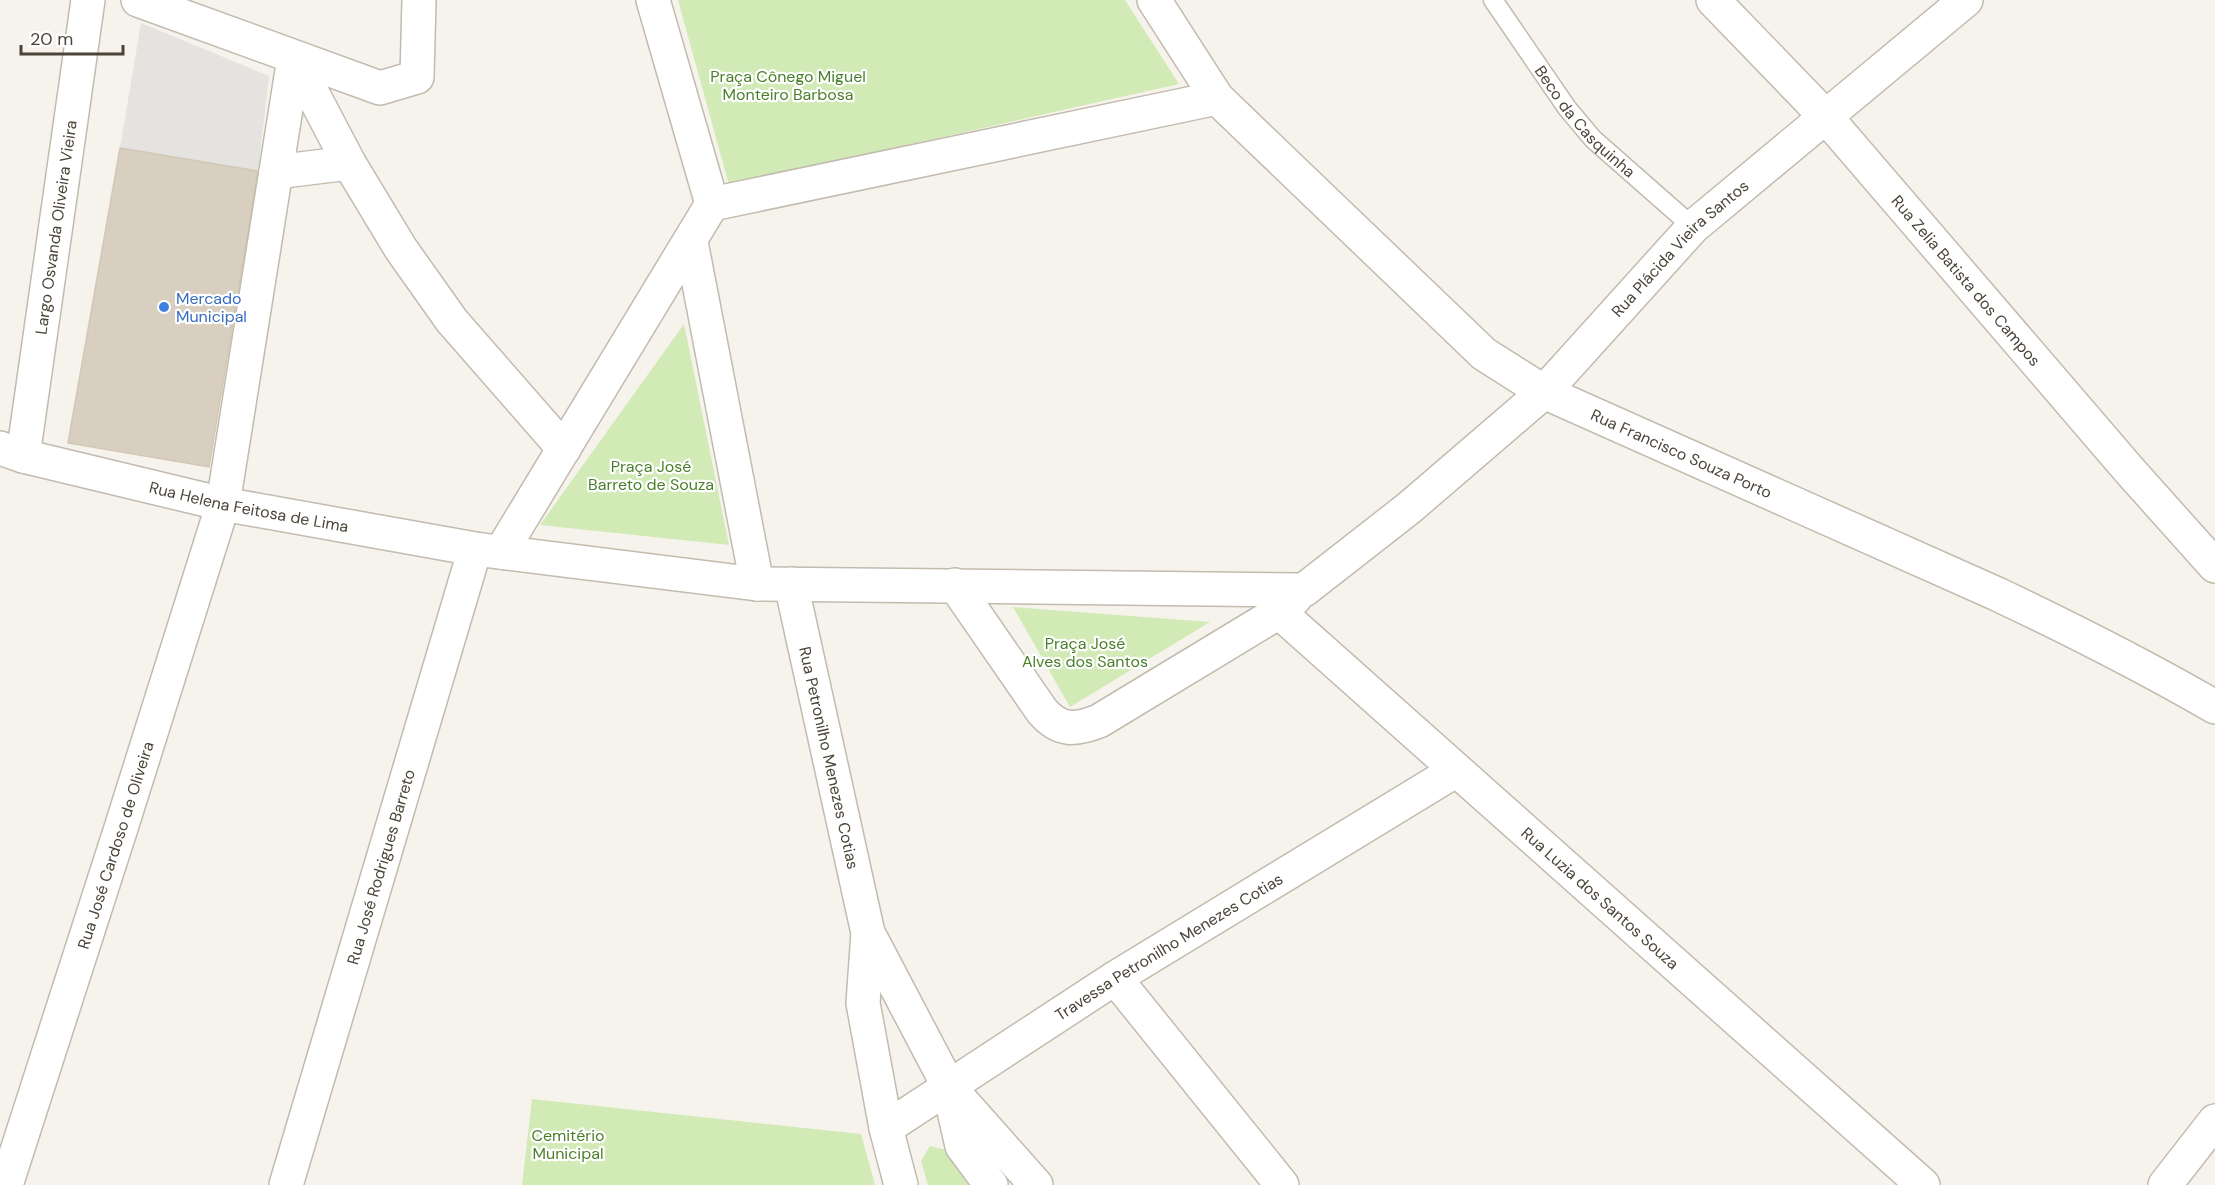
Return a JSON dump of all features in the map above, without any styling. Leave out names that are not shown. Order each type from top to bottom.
[{"type":"street","name":"Largo Osvanda Oliveira Vieira","points":[[12,452],[88,0]]},
{"type":"street","points":[[138,0],[380,88],[417,77],[419,0]]},
{"type":"street","points":[[653,0],[712,204],[564,449],[488,550],[757,584],[1304,590]]},
{"type":"street","points":[[712,204],[1217,98],[1154,0]]},
{"type":"street","name":"Rua Zelia Batista dos Campos","points":[[1713,0],[1826,117],[2130,471],[2215,566]]},
{"type":"street","name":"Rua Plácida Vieira Santos","points":[[1304,590],[1409,508],[1544,392],[1693,227],[1966,0]]},
{"type":"street","points":[[294,58],[349,163],[401,249],[452,321],[564,449]]},
{"type":"street","points":[[223,504],[294,58]]},
{"type":"street","name":"Rua Francisco Souza Porto","points":[[1217,98],[1484,354],[1544,392],[2065,626],[2167,679],[2215,707]]},
{"type":"street","points":[[276,172],[349,163]]},
{"type":"street","points":[[691,242],[757,584]]},
{"type":"street","name":"Rua Helena Feitosa de Lima","points":[[12,452],[223,504],[488,550]]},
{"type":"street","name":"Rua José Cardoso de Oliveira","points":[[6,1185],[223,504]]},
{"type":"street","name":"Rua José Rodrigues Barreto","points":[[286,1185],[488,550]]},
{"type":"street","name":"Rua Petronilho Menezes Cotias","points":[[791,584],[868,933],[949,1087]]},
{"type":"street","points":[[955,585],[1042,711],[1050,721],[1068,727],[1083,727],[1099,721],[1279,612],[1304,590]]},
{"type":"street","name":"Rua Luzia dos Santos Souza","points":[[1279,612],[1923,1185]]},
{"type":"street","name":"Travessa Petronilho Menezes Cotias","points":[[886,1128],[1115,978],[1455,771]]},
{"type":"street","name":"Rua Petronilho Menezes Cotias","points":[[868,933],[863,1003],[886,1128],[901,1185]]},
{"type":"street","points":[[1115,978],[1282,1185]]},
{"type":"street","points":[[949,1087],[962,1146],[991,1185]]},
{"type":"street","points":[[949,1087],[1036,1185]]},
{"type":"street","points":[[2165,1185],[2215,1121]]},
{"type":"lane","name":"Beco da Casquinha","points":[[1494,0],[1567,108],[1593,139],[1693,227]]},
{"type":"green space","name":"Praça Cônego Miguel Monteiro Barbosa","points":[[678,0],[1125,0],[1179,84],[729,185]]},
{"type":"green space","name":"Praça José Barreto de Souza","points":[[684,324],[729,545],[540,525]]},
{"type":"green space","name":"Praça José Alves dos Santos","points":[[1013,607],[1210,622],[1070,707]]},
{"type":"green space","name":"Cemitério Municipal","points":[[532,1099],[861,1134],[875,1185],[522,1185]]},
{"type":"green space","points":[[930,1146],[946,1150],[971,1185],[928,1185],[921,1161]]},
{"type":"shaded area","points":[[141,23],[269,76],[258,171],[120,148]]},
{"type":"building","name":"Mercado Municipal","points":[[120,148],[258,171],[209,467],[68,443]]},
{"type":"place","name":"Mercado Municipal","points":[[164,307]]}]
